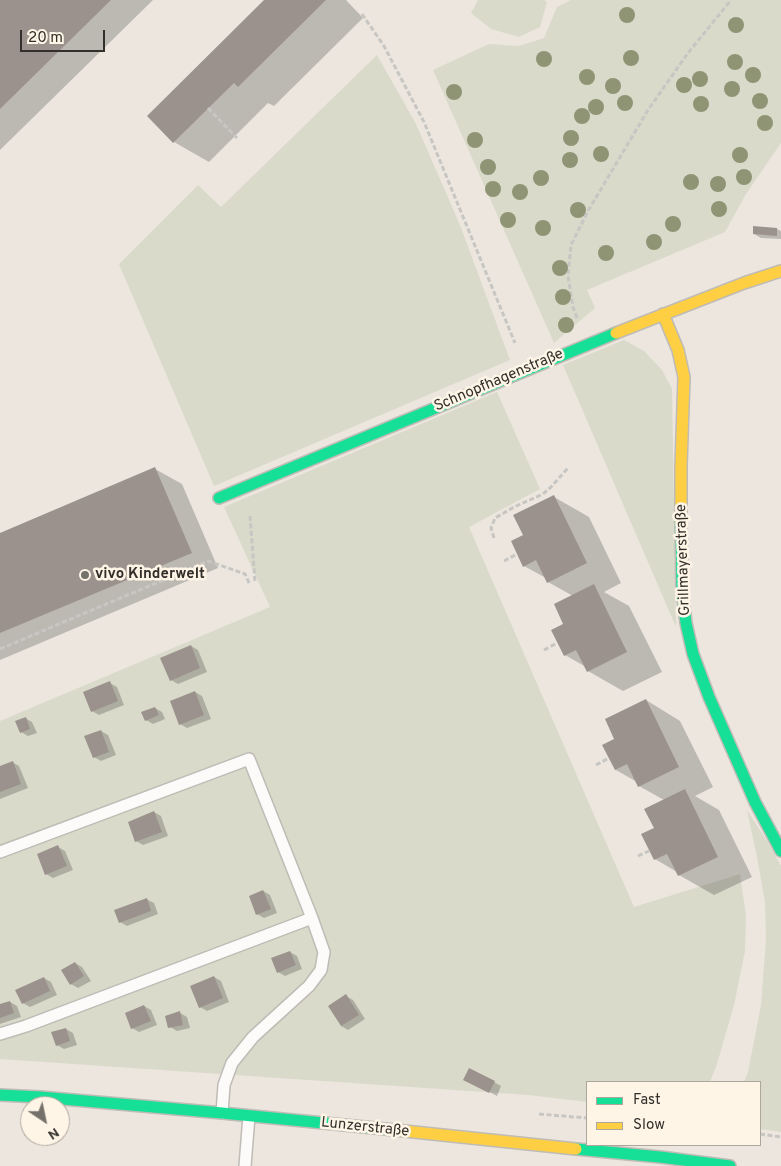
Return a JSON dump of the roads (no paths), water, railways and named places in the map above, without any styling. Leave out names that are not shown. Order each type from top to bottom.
[{"type":"street","name":"Schnopfhagenstraße","points":[[219,498],[586,344],[744,283],[781,271]]},
{"type":"street","name":"Grillmayerstraße","points":[[663,314],[678,350],[684,377],[680,466],[682,590],[686,623],[694,654],[709,697],[756,802],[781,851]]},
{"type":"street","name":"Lunzerstraße","points":[[0,1095],[222,1113],[660,1157],[730,1166]]},
{"type":"lane","points":[[0,852],[249,759],[324,952],[321,970],[309,986],[253,1037],[232,1063],[224,1085],[222,1113]]},
{"type":"lane","points":[[0,1034],[26,1026],[312,918]]},
{"type":"lane","points":[[245,1166],[249,1116]]},
{"type":"place","name":"vivo Kinderwelt","points":[[85,575]]}]
